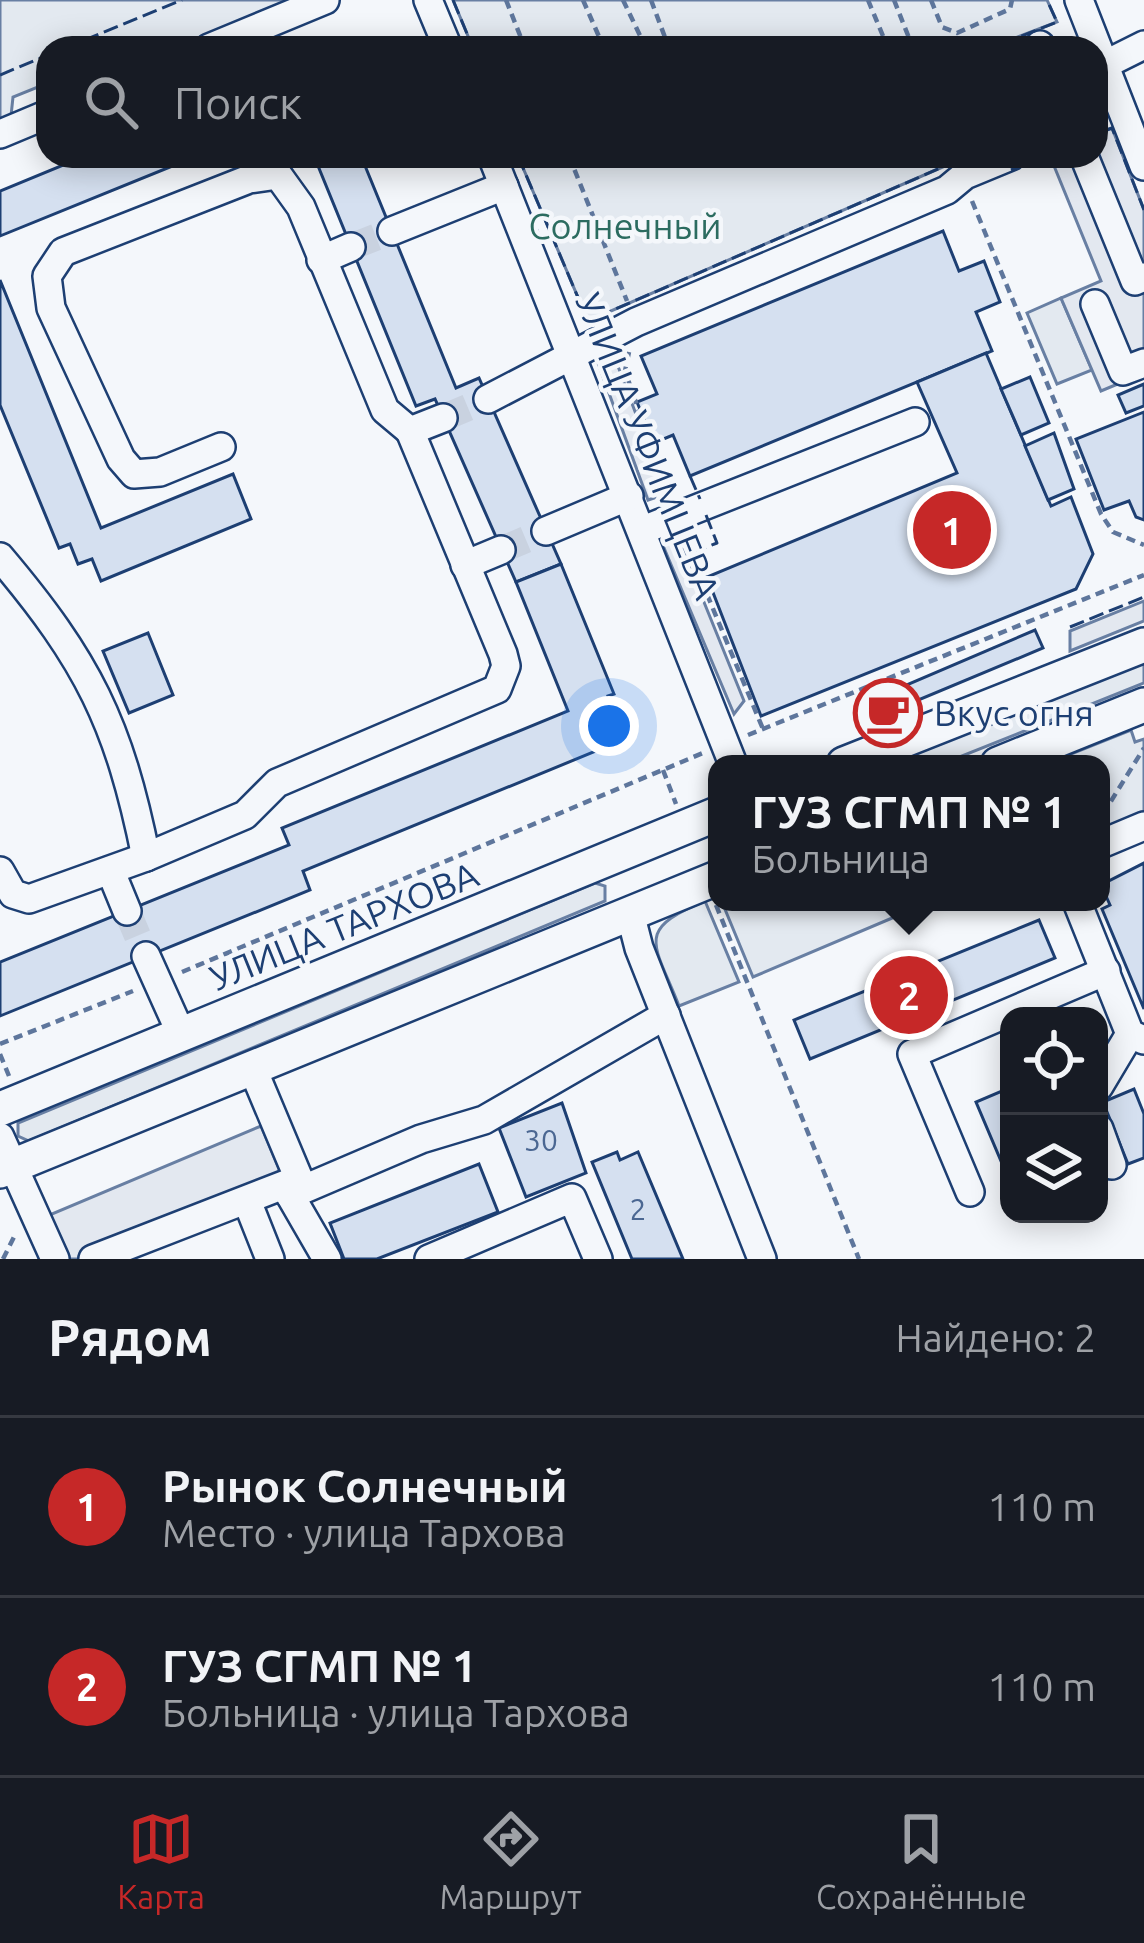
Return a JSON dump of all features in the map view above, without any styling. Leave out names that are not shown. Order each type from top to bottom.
[{"type":"main road","points":[[867,755],[1144,645]]},
{"type":"main road","points":[[1020,755],[1144,705]]},
{"type":"main road","name":"УЛИЦА ТАРХОВА","points":[[6,1095],[182,1036],[708,818]]},
{"type":"main road","points":[[609,859],[630,913]]},
{"type":"main road","points":[[4,1158],[252,1067],[630,913],[708,891]]},
{"type":"street","points":[[238,36],[326,0]]},
{"type":"street","points":[[428,0],[443,36]]},
{"type":"street","points":[[1079,0],[1093,36]]},
{"type":"street","points":[[1108,63],[1144,45]]},
{"type":"street","points":[[1109,116],[1144,166]]},
{"type":"street","points":[[0,134],[36,119]]},
{"type":"street","name":"УЛИЦА УФИМЦЕВА","points":[[497,168],[643,530],[723,755]]},
{"type":"street","points":[[488,399],[636,322],[946,190],[982,168]]},
{"type":"street","points":[[1089,168],[1141,287]]},
{"type":"street","points":[[0,871],[13,894],[29,899],[111,872],[244,815],[277,783],[497,689],[506,665],[410,431],[385,410],[301,207],[278,175],[249,179],[63,252],[47,276],[51,308],[121,459],[134,474],[160,472],[221,447]]},
{"type":"street","points":[[392,232],[504,186]]},
{"type":"street","points":[[321,260],[351,248]]},
{"type":"street","points":[[1096,304],[1123,371],[1144,363]]},
{"type":"street","points":[[410,431],[443,418]]},
{"type":"street","points":[[643,530],[915,422]]},
{"type":"street","points":[[546,531],[629,496]]},
{"type":"street","points":[[465,565],[501,550]]},
{"type":"street","points":[[0,557],[76,652],[103,702],[146,857]]},
{"type":"street","points":[[1110,840],[1144,826]]},
{"type":"street","points":[[111,872],[127,911]]},
{"type":"street","points":[[1081,911],[1137,1037],[1108,1074]]},
{"type":"street","points":[[630,913],[762,1259]]},
{"type":"street","points":[[148,970],[182,1036]]},
{"type":"street","points":[[970,1192],[912,1054],[1106,971]]},
{"type":"street","points":[[93,1259],[484,1120],[667,1015]]},
{"type":"street","points":[[252,1067],[294,1187],[327,1259]]},
{"type":"street","points":[[1108,1155],[1112,1166]]},
{"type":"street","points":[[4,1158],[55,1259]]},
{"type":"street","points":[[429,1259],[572,1198],[598,1259]]},
{"type":"street","points":[[247,1201],[270,1259]]},
{"type":"path","points":[[506,0],[520,36]]},
{"type":"path","points":[[583,0],[599,36]]},
{"type":"path","points":[[623,0],[640,36]]},
{"type":"path","points":[[651,0],[664,36]]},
{"type":"path","points":[[868,0],[884,36]]},
{"type":"path","points":[[894,0],[908,36]]},
{"type":"path","points":[[931,0],[943,27],[957,33],[1010,9],[1012,0]]},
{"type":"path","points":[[574,168],[636,322]]},
{"type":"path","points":[[965,175],[1101,514],[1113,532],[1144,544]]},
{"type":"path","points":[[743,737],[1144,575]]},
{"type":"path","points":[[1110,803],[1144,748]]},
{"type":"path","points":[[169,977],[663,770],[708,760]]},
{"type":"path","points":[[663,770],[678,808]]},
{"type":"path","points":[[724,911],[859,1259]]},
{"type":"path","points":[[0,1044],[148,970]]},
{"type":"path","points":[[0,1054],[6,1095]]},
{"type":"green space","points":[[0,0],[305,0],[212,36],[36,36],[36,88],[13,97],[11,116],[0,120]]},
{"type":"green space","points":[[453,0],[1047,0],[1057,22],[1020,36],[468,36]]},
{"type":"green space","name":"Солнечный","points":[[523,168],[940,168],[588,321]]},
{"type":"green space","points":[[1061,298],[1092,370],[1057,384],[1027,313]]},
{"type":"green space","points":[[1144,661],[1144,683],[964,755],[911,755]]},
{"type":"green space","points":[[1131,730],[1135,742],[1144,739],[1144,812],[1110,826],[1110,755],[1068,755]]},
{"type":"green space","points":[[595,883],[605,886],[605,901],[29,1141],[18,1136],[18,1123]]},
{"type":"green space","points":[[705,901],[739,982],[679,1006],[656,941],[667,921]]},
{"type":"green space","points":[[726,911],[909,911],[753,977]]},
{"type":"shaded area","points":[[1112,128],[1144,210],[1144,373],[1101,391],[1061,298],[1101,281],[1055,168],[1108,168],[1108,130]]},
{"type":"shaded area","points":[[610,345],[666,494],[648,500],[594,352]]},
{"type":"shaded area","points":[[674,528],[744,701],[734,714],[659,536]]},
{"type":"shaded area","points":[[1144,601],[1144,621],[1070,651],[1070,631]]},
{"type":"shaded area","points":[[261,1126],[281,1174],[79,1259],[65,1259],[47,1216]]},
{"type":"building","points":[[56,168],[167,168],[0,236],[0,191]]},
{"type":"building","points":[[319,168],[366,168],[456,388],[479,378],[561,564],[516,582],[435,399],[416,406]]},
{"type":"building","points":[[943,231],[959,271],[984,261],[1000,302],[976,312],[992,351],[690,476],[673,435],[654,443],[637,402],[657,394],[641,356]]},
{"type":"building","points":[[0,280],[101,528],[233,474],[251,519],[101,581],[92,559],[78,564],[70,544],[59,548],[0,405]]},
{"type":"building","points":[[986,353],[1051,506],[1071,497],[1093,554],[1076,589],[761,716],[707,577],[957,473],[917,382]]},
{"type":"building","points":[[1030,377],[1049,423],[1021,435],[1001,389]]},
{"type":"building","points":[[1144,384],[1144,406],[1126,413],[1118,395]]},
{"type":"building","points":[[1144,412],[1144,520],[1136,517],[1129,501],[1104,510],[1076,439]]},
{"type":"building","points":[[1054,433],[1074,489],[1048,500],[1025,446]]},
{"type":"building","points":[[561,564],[614,694],[608,696],[613,709],[601,714],[613,744],[303,871],[310,890],[0,1016],[0,962],[289,845],[282,828],[568,711],[516,582]]},
{"type":"building","points":[[1035,630],[1043,648],[904,706],[897,689]]},
{"type":"building","points":[[148,633],[173,695],[129,713],[103,651]]},
{"type":"building","points":[[1144,863],[1144,1009],[1103,911],[1110,911],[1110,880]]},
{"type":"building","points":[[1039,920],[1055,958],[810,1059],[794,1020]]},
{"type":"building","points":[[1134,1089],[1144,1114],[1144,1158],[1128,1164],[1108,1114],[1108,1100]]},
{"type":"building","points":[[1000,1092],[1000,1159],[976,1102]]},
{"type":"building","points":[[562,1103],[586,1173],[526,1197],[499,1128]]},
{"type":"building","points":[[617,1152],[620,1160],[638,1152],[683,1259],[632,1259],[592,1162]]},
{"type":"building","points":[[479,1164],[498,1212],[377,1259],[344,1259],[330,1223]]},
{"type":"tunnel","points":[[351,247],[392,231]]},
{"type":"tunnel","points":[[443,418],[488,399]]},
{"type":"tunnel","points":[[501,550],[546,531]]},
{"type":"tunnel","points":[[127,911],[146,956]]},
{"type":"fence","points":[[94,36],[182,0]]},
{"type":"fence","points":[[453,0],[468,36]]},
{"type":"fence","points":[[1022,36],[1057,22],[1047,0]]},
{"type":"fence","points":[[0,75],[36,60]]},
{"type":"fence","points":[[1108,130],[1112,128],[1144,210]]},
{"type":"fence","points":[[523,168],[588,321],[940,168]]},
{"type":"fence","points":[[1011,170],[1016,168]]},
{"type":"fence","points":[[690,476],[700,499]]},
{"type":"fence","points":[[706,515],[717,543],[692,553],[702,579],[707,577]]},
{"type":"fence","points":[[1070,627],[1144,597]]},
{"type":"place","name":"Рынок Солнечный","points":[[952,530]]},
{"type":"place","name":"Вкус огня","points":[[888,713]]},
{"type":"place","name":"ГУЗ СГМП № 1","points":[[909,995]]}]
